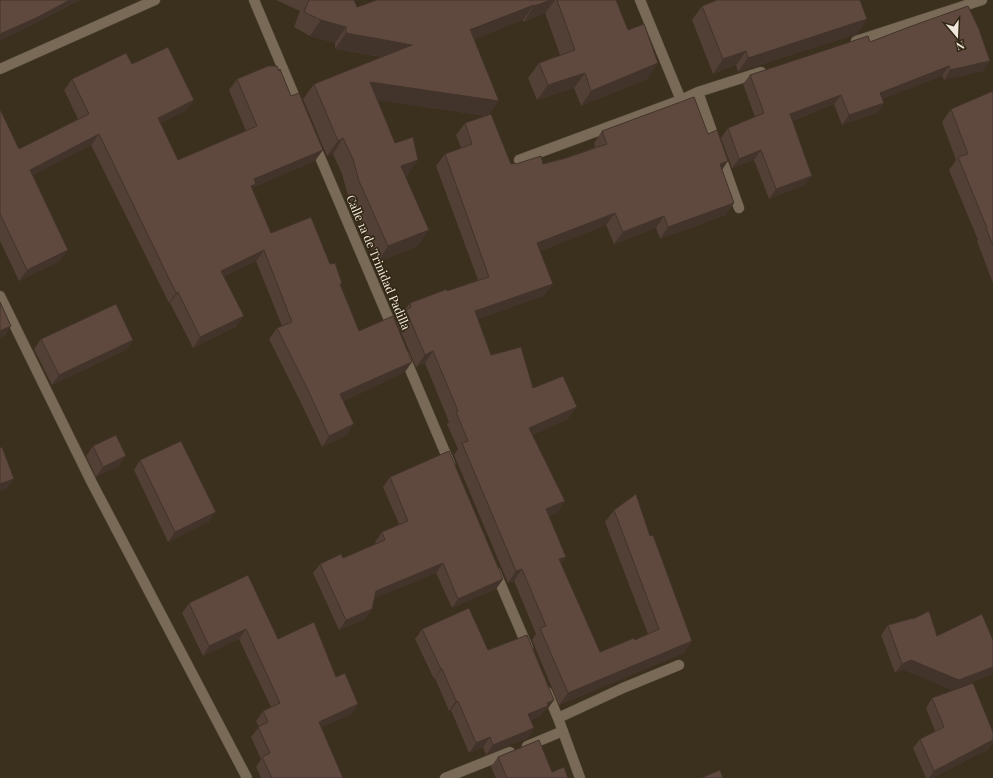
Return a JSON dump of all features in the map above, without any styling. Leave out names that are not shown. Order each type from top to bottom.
[{"type":"street","points":[[0,69],[155,0]]},
{"type":"street","points":[[254,0],[303,117]]},
{"type":"street","points":[[640,0],[681,100]]},
{"type":"street","points":[[848,44],[982,0]]},
{"type":"street","points":[[519,160],[681,100],[698,92],[773,68]]},
{"type":"street","points":[[698,92],[739,208]]},
{"type":"street","name":"Calle 1a de Trinidad Padilla","points":[[310,132],[455,476]]},
{"type":"street","points":[[0,296],[92,483],[247,778]]},
{"type":"street","points":[[493,564],[533,659]]},
{"type":"street","points":[[558,718],[623,688],[679,665]]},
{"type":"street","points":[[542,681],[558,718],[580,778]]},
{"type":"street","points":[[445,778],[563,731]]},
{"type":"building","points":[[0,0],[70,0],[36,18],[0,34]]},
{"type":"building","points":[[309,0],[354,0],[357,7],[377,0],[551,0],[470,29],[499,101],[370,82],[395,143],[413,137],[418,160],[401,166],[429,230],[388,246],[359,181],[353,159],[343,138],[338,141],[314,84],[412,45],[346,33],[346,27],[321,20],[304,12]]},
{"type":"building","points":[[557,0],[616,0],[628,30],[644,24],[658,63],[591,91],[585,73],[548,85],[539,63],[575,50]]},
{"type":"building","points":[[717,0],[860,0],[867,19],[748,58],[746,51],[723,59],[702,6]]},
{"type":"building","points":[[968,6],[979,29],[990,61],[950,70],[949,66],[880,93],[884,103],[849,115],[841,95],[790,114],[812,176],[776,189],[761,150],[739,159],[728,128],[764,113],[750,75],[868,36],[870,42]]},
{"type":"building","points":[[168,47],[194,100],[158,118],[178,160],[257,126],[237,79],[268,66],[277,66],[279,71],[280,69],[291,96],[299,93],[323,150],[254,179],[256,184],[251,186],[271,233],[311,217],[330,264],[335,263],[342,283],[340,284],[359,331],[393,316],[412,362],[340,394],[354,424],[329,436],[277,328],[292,322],[264,250],[221,271],[244,316],[200,337],[178,292],[176,293],[99,134],[30,170],[68,250],[27,270],[0,214],[0,109],[19,149],[89,114],[72,79],[126,53],[132,64]]},
{"type":"building","points":[[993,91],[993,246],[958,157],[968,154],[951,109]]},
{"type":"building","points":[[694,97],[708,134],[717,130],[728,161],[720,164],[734,203],[668,227],[664,216],[623,232],[615,213],[537,243],[553,284],[475,311],[491,355],[521,347],[533,388],[563,376],[577,407],[529,428],[565,501],[546,509],[566,557],[559,559],[600,652],[634,638],[635,640],[659,629],[614,510],[636,494],[650,536],[653,535],[692,641],[568,693],[540,628],[546,626],[522,569],[516,571],[462,443],[468,441],[456,412],[458,411],[433,351],[425,355],[406,310],[411,307],[410,303],[447,289],[447,291],[489,277],[445,154],[472,144],[465,123],[491,114],[511,164],[516,164],[541,156],[543,164],[607,144],[602,131]]},
{"type":"building","points":[[0,302],[11,326],[0,331]]},
{"type":"building","points":[[116,304],[133,340],[59,375],[41,339]]},
{"type":"building","points":[[116,435],[126,456],[103,467],[93,446]]},
{"type":"building","points":[[181,441],[216,512],[175,532],[140,460]]},
{"type":"building","points":[[2,447],[14,479],[0,484],[0,448]]},
{"type":"building","points":[[449,451],[503,579],[458,599],[443,563],[376,591],[372,609],[346,620],[320,564],[341,554],[343,558],[385,540],[382,532],[408,521],[390,477]]},
{"type":"building","points":[[248,575],[278,639],[314,622],[336,677],[345,673],[358,704],[319,722],[343,778],[272,778],[262,757],[270,753],[258,727],[268,722],[263,711],[280,703],[246,629],[209,646],[189,603]]},
{"type":"building","points":[[469,608],[488,650],[527,635],[554,700],[547,703],[548,706],[528,714],[534,728],[493,745],[490,737],[476,743],[458,701],[456,701],[422,629]]},
{"type":"building","points":[[929,611],[937,636],[982,614],[993,640],[993,667],[959,680],[911,660],[902,664],[888,625],[913,619]]},
{"type":"building","points":[[973,683],[993,732],[993,740],[934,771],[920,739],[944,727],[932,698]]},
{"type":"building","points":[[539,740],[552,772],[564,767],[568,778],[507,778],[498,757]]},
{"type":"building","points":[[720,770],[723,778],[701,778]]}]
